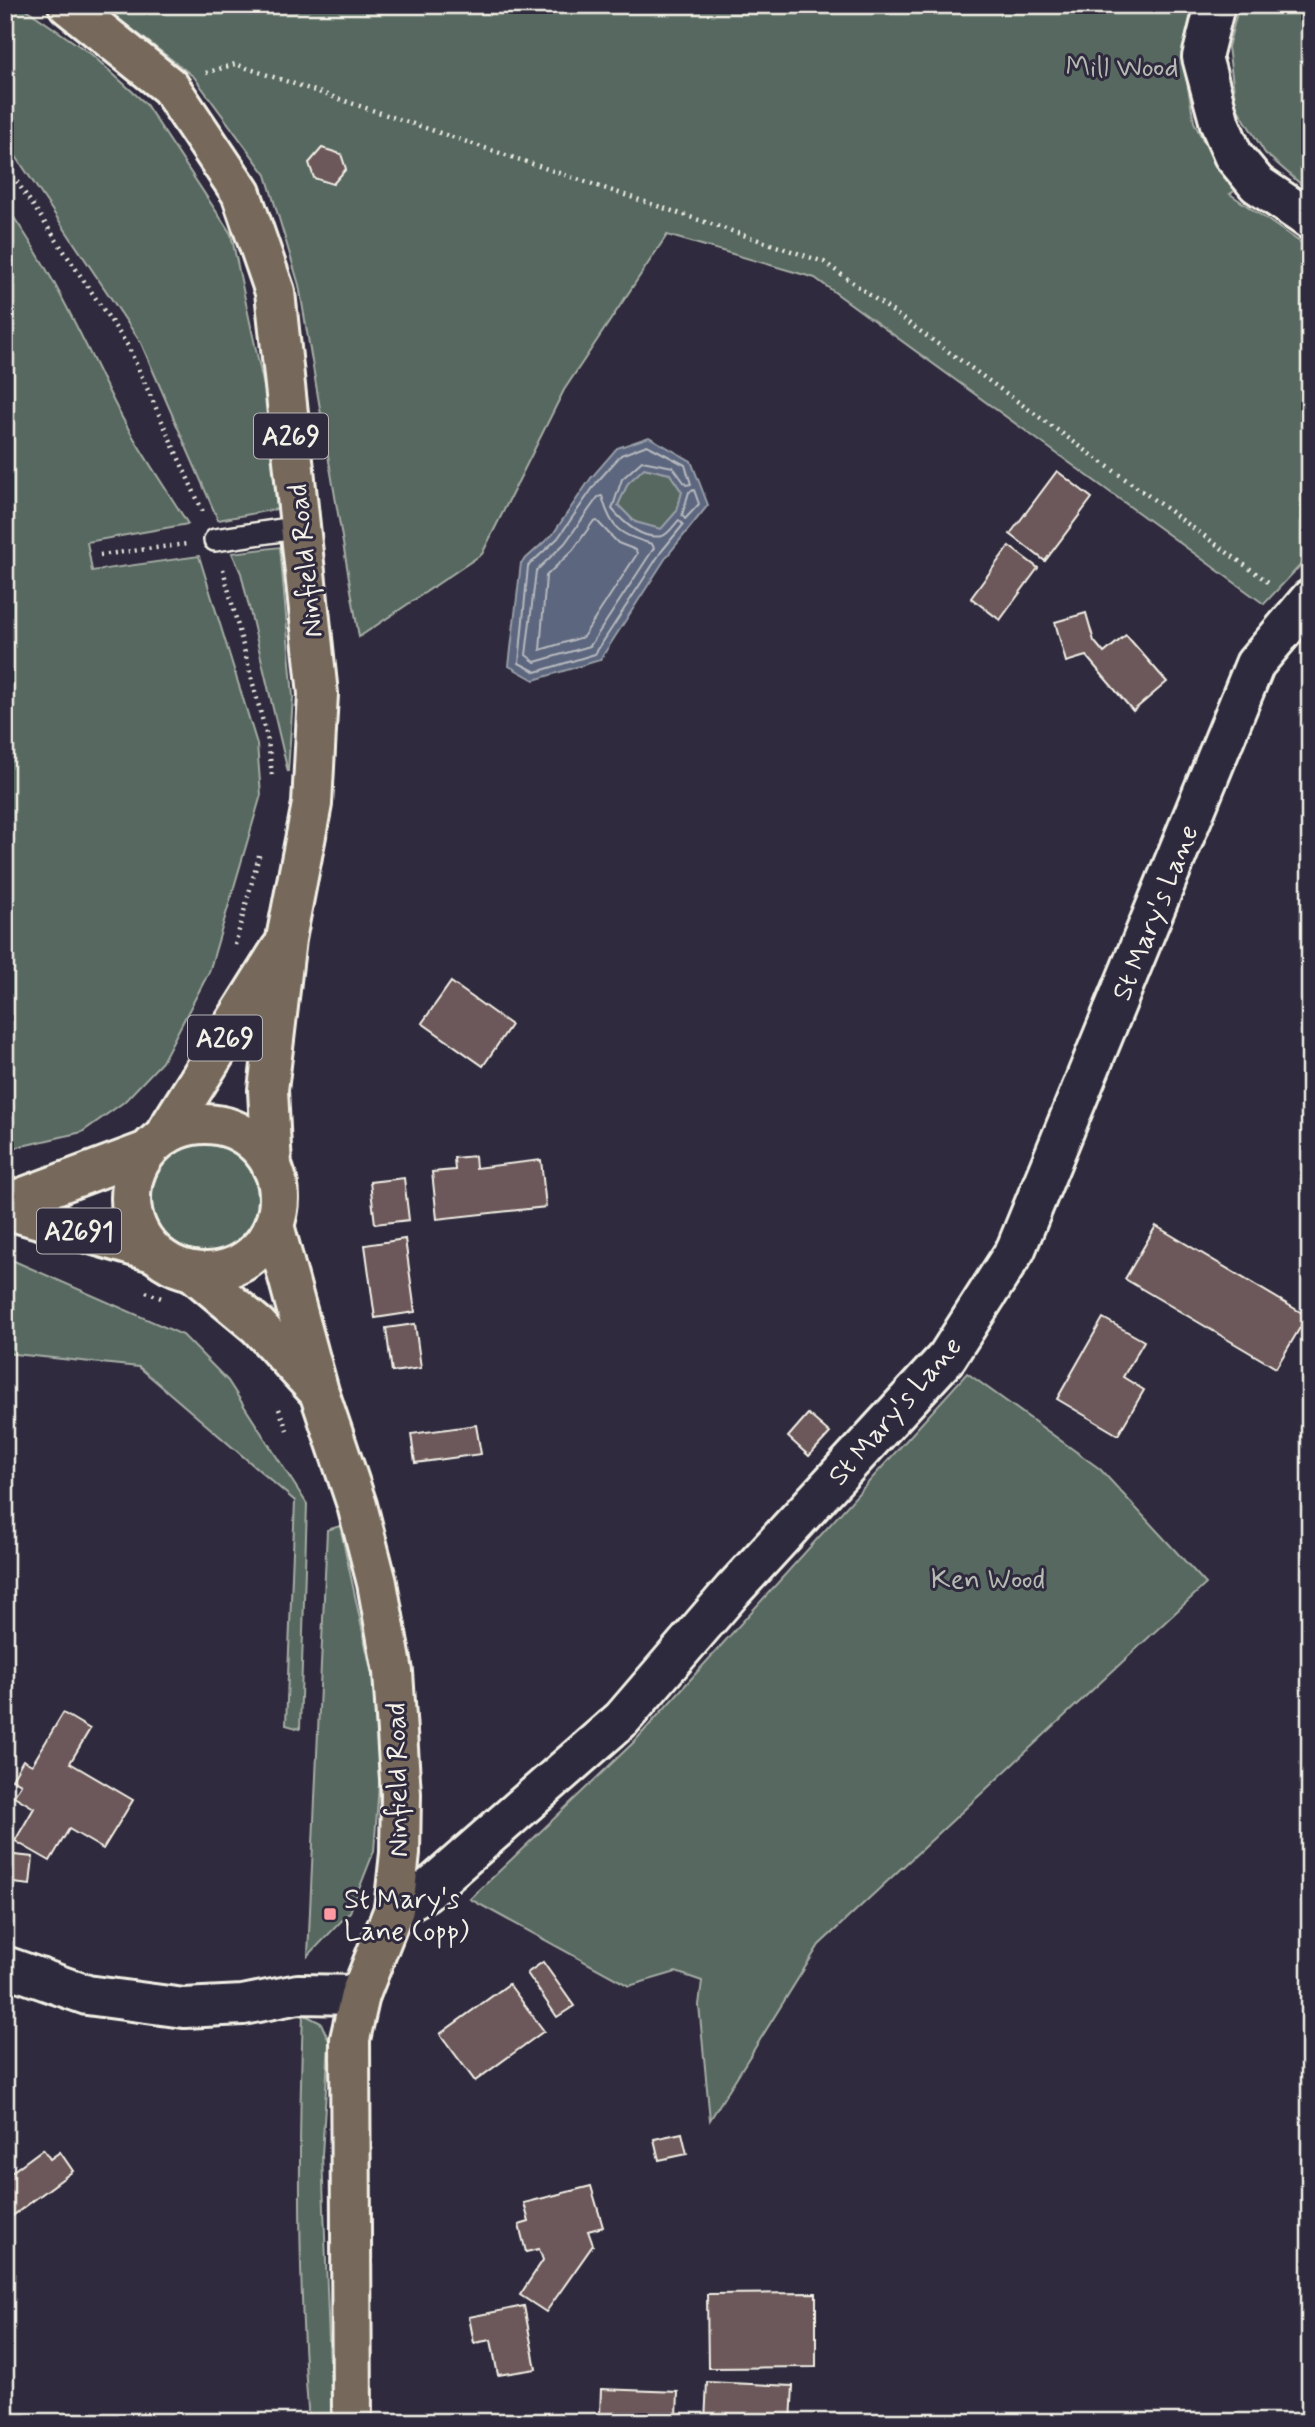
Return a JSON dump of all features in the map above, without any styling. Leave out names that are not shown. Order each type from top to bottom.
[{"type":"main road","name":"Ninfield Road","points":[[68,5],[170,88],[241,192],[275,292],[318,694],[312,804],[286,939],[268,1090],[272,1167]]},
{"type":"main road","name":"Ninfield Road","points":[[155,1144],[286,939]]},
{"type":"main road","points":[[203,1124],[224,1127],[243,1135],[260,1149],[272,1167],[278,1188],[274,1225],[258,1249],[236,1266],[214,1272],[192,1271],[172,1265],[153,1252],[139,1235],[131,1203],[136,1170],[155,1144],[182,1127],[203,1124]]},
{"type":"main road","name":"A2691","points":[[5,1207],[155,1144]]},
{"type":"main road","name":"A2691","points":[[5,1207],[153,1252]]},
{"type":"main road","name":"Ninfield Road","points":[[274,1225],[319,1392],[343,1456],[377,1583],[393,1672],[401,1794],[400,1853],[394,1909],[360,1995],[350,2039],[352,2422]]},
{"type":"main road","name":"Ninfield Road","points":[[192,1271],[258,1326],[319,1392]]},
{"type":"street","points":[[1214,5],[1202,57],[1220,124],[1233,155],[1257,184],[1310,220]]},
{"type":"street","name":"St Mary's Lane","points":[[394,1909],[425,1892],[622,1719],[733,1590],[947,1357],[1016,1249],[1255,664],[1306,603]]},
{"type":"street","points":[[5,1966],[87,1995],[184,2008],[243,2005],[298,1994],[360,1995]]},
{"type":"lane","points":[[215,540],[301,527]]},
{"type":"path","points":[[170,88],[235,64],[824,262],[1306,603]]},
{"type":"path","points":[[5,164],[128,346],[215,540],[268,741],[273,783]]},
{"type":"path","points":[[100,555],[215,540]]},
{"type":"path","points":[[233,954],[260,849]]},
{"type":"path","points":[[144,1291],[169,1301]]},
{"type":"path","points":[[274,1397],[289,1435]]},
{"type":"green space","points":[[5,5],[20,5],[91,54],[145,103],[231,234],[266,396],[277,509],[218,520],[141,343],[5,140]]},
{"type":"green space","name":"Mill Wood","points":[[101,5],[1193,5],[1182,53],[1194,122],[1214,162],[1239,188],[1230,194],[1310,249],[1310,555],[1264,604],[815,278],[667,235],[564,390],[482,554],[359,637],[299,285],[266,175],[194,77]]},
{"type":"green space","points":[[1239,5],[1310,5],[1310,192],[1265,153],[1236,106],[1228,47]]},
{"type":"green space","points":[[5,205],[51,278],[132,436],[188,524],[87,542],[92,571],[199,556],[257,744],[261,795],[209,972],[162,1062],[124,1102],[82,1132],[5,1150]]},
{"type":"green space","points":[[644,468],[670,474],[682,492],[677,511],[661,530],[635,522],[618,505],[628,483]]},
{"type":"green space","points":[[280,547],[293,697],[288,772],[241,573],[232,553]]},
{"type":"green space","points":[[206,1143],[227,1148],[245,1160],[257,1178],[262,1199],[257,1220],[245,1238],[227,1250],[206,1255],[185,1250],[167,1238],[155,1220],[150,1199],[155,1178],[167,1160],[185,1148]]},
{"type":"green space","points":[[5,1257],[183,1335],[228,1381],[307,1504],[300,1729],[286,1725],[295,1501],[139,1367],[5,1353]]},
{"type":"green space","name":"Ken Wood","points":[[967,1373],[1100,1469],[1206,1584],[819,1945],[710,2120],[699,2005],[702,1981],[676,1972],[629,1986],[470,1899],[634,1742]]},
{"type":"green space","points":[[340,1526],[375,1689],[380,1771],[374,1851],[350,1912],[308,1956],[327,1530]]},
{"type":"green space","points":[[303,2014],[321,2023],[329,2041],[322,2155],[332,2422],[309,2422],[300,2218]]},
{"type":"water","points":[[649,437],[691,461],[708,505],[667,556],[600,660],[534,680],[509,666],[521,563],[553,534],[591,478],[617,448]],"holes":[[[644,468],[670,474],[682,492],[677,511],[661,529],[635,522],[618,505],[628,483]]]},
{"type":"building","points":[[322,148],[341,154],[346,169],[333,184],[314,178],[309,163]]},
{"type":"building","points":[[1057,471],[1092,498],[1045,561],[1010,534]]},
{"type":"building","points":[[1009,546],[1038,568],[1000,620],[971,598]]},
{"type":"building","points":[[1086,613],[1094,641],[1104,653],[1126,635],[1167,682],[1133,711],[1086,656],[1066,662],[1055,622]]},
{"type":"building","points":[[451,982],[511,1025],[483,1066],[422,1023]]},
{"type":"building","points":[[475,1156],[476,1168],[541,1160],[546,1207],[437,1219],[432,1172],[455,1170],[454,1158]]},
{"type":"building","points":[[404,1178],[409,1220],[375,1224],[370,1182]]},
{"type":"building","points":[[1156,1226],[1307,1316],[1276,1368],[1125,1279]]},
{"type":"building","points":[[405,1239],[415,1312],[375,1318],[365,1245]]},
{"type":"building","points":[[1103,1318],[1144,1341],[1123,1377],[1144,1390],[1118,1435],[1057,1399]]},
{"type":"building","points":[[415,1324],[421,1368],[392,1372],[386,1328]]},
{"type":"building","points":[[808,1414],[830,1433],[809,1456],[788,1437]]},
{"type":"building","points":[[476,1425],[481,1454],[415,1463],[411,1434]]},
{"type":"building","points":[[63,1713],[90,1729],[70,1763],[133,1800],[103,1849],[69,1829],[50,1861],[15,1841],[34,1808],[14,1796],[21,1784],[12,1779],[23,1760],[32,1765]]},
{"type":"building","points":[[5,1854],[33,1857],[30,1885],[5,1882]]},
{"type":"building","points":[[543,1962],[574,2006],[557,2017],[527,1973]]},
{"type":"building","points":[[509,1984],[544,2031],[475,2081],[440,2034]]},
{"type":"building","points":[[682,2133],[687,2154],[659,2160],[654,2139]]},
{"type":"building","points":[[43,2149],[50,2159],[60,2152],[73,2171],[11,2217],[5,2209],[5,2177]]},
{"type":"building","points":[[591,2186],[603,2227],[588,2231],[593,2245],[546,2312],[520,2295],[543,2260],[539,2249],[526,2252],[519,2225],[529,2222],[524,2203]]},
{"type":"building","points":[[816,2293],[816,2367],[708,2368],[707,2294]]},
{"type":"building","points":[[524,2306],[536,2369],[498,2375],[491,2340],[474,2343],[469,2317]]},
{"type":"building","points":[[707,2382],[793,2386],[791,2422],[705,2422]]},
{"type":"building","points":[[601,2389],[678,2392],[677,2416],[600,2414]]},
{"type":"place","name":"St Mary's Lane (opp)","points":[[330,1914]]}]
